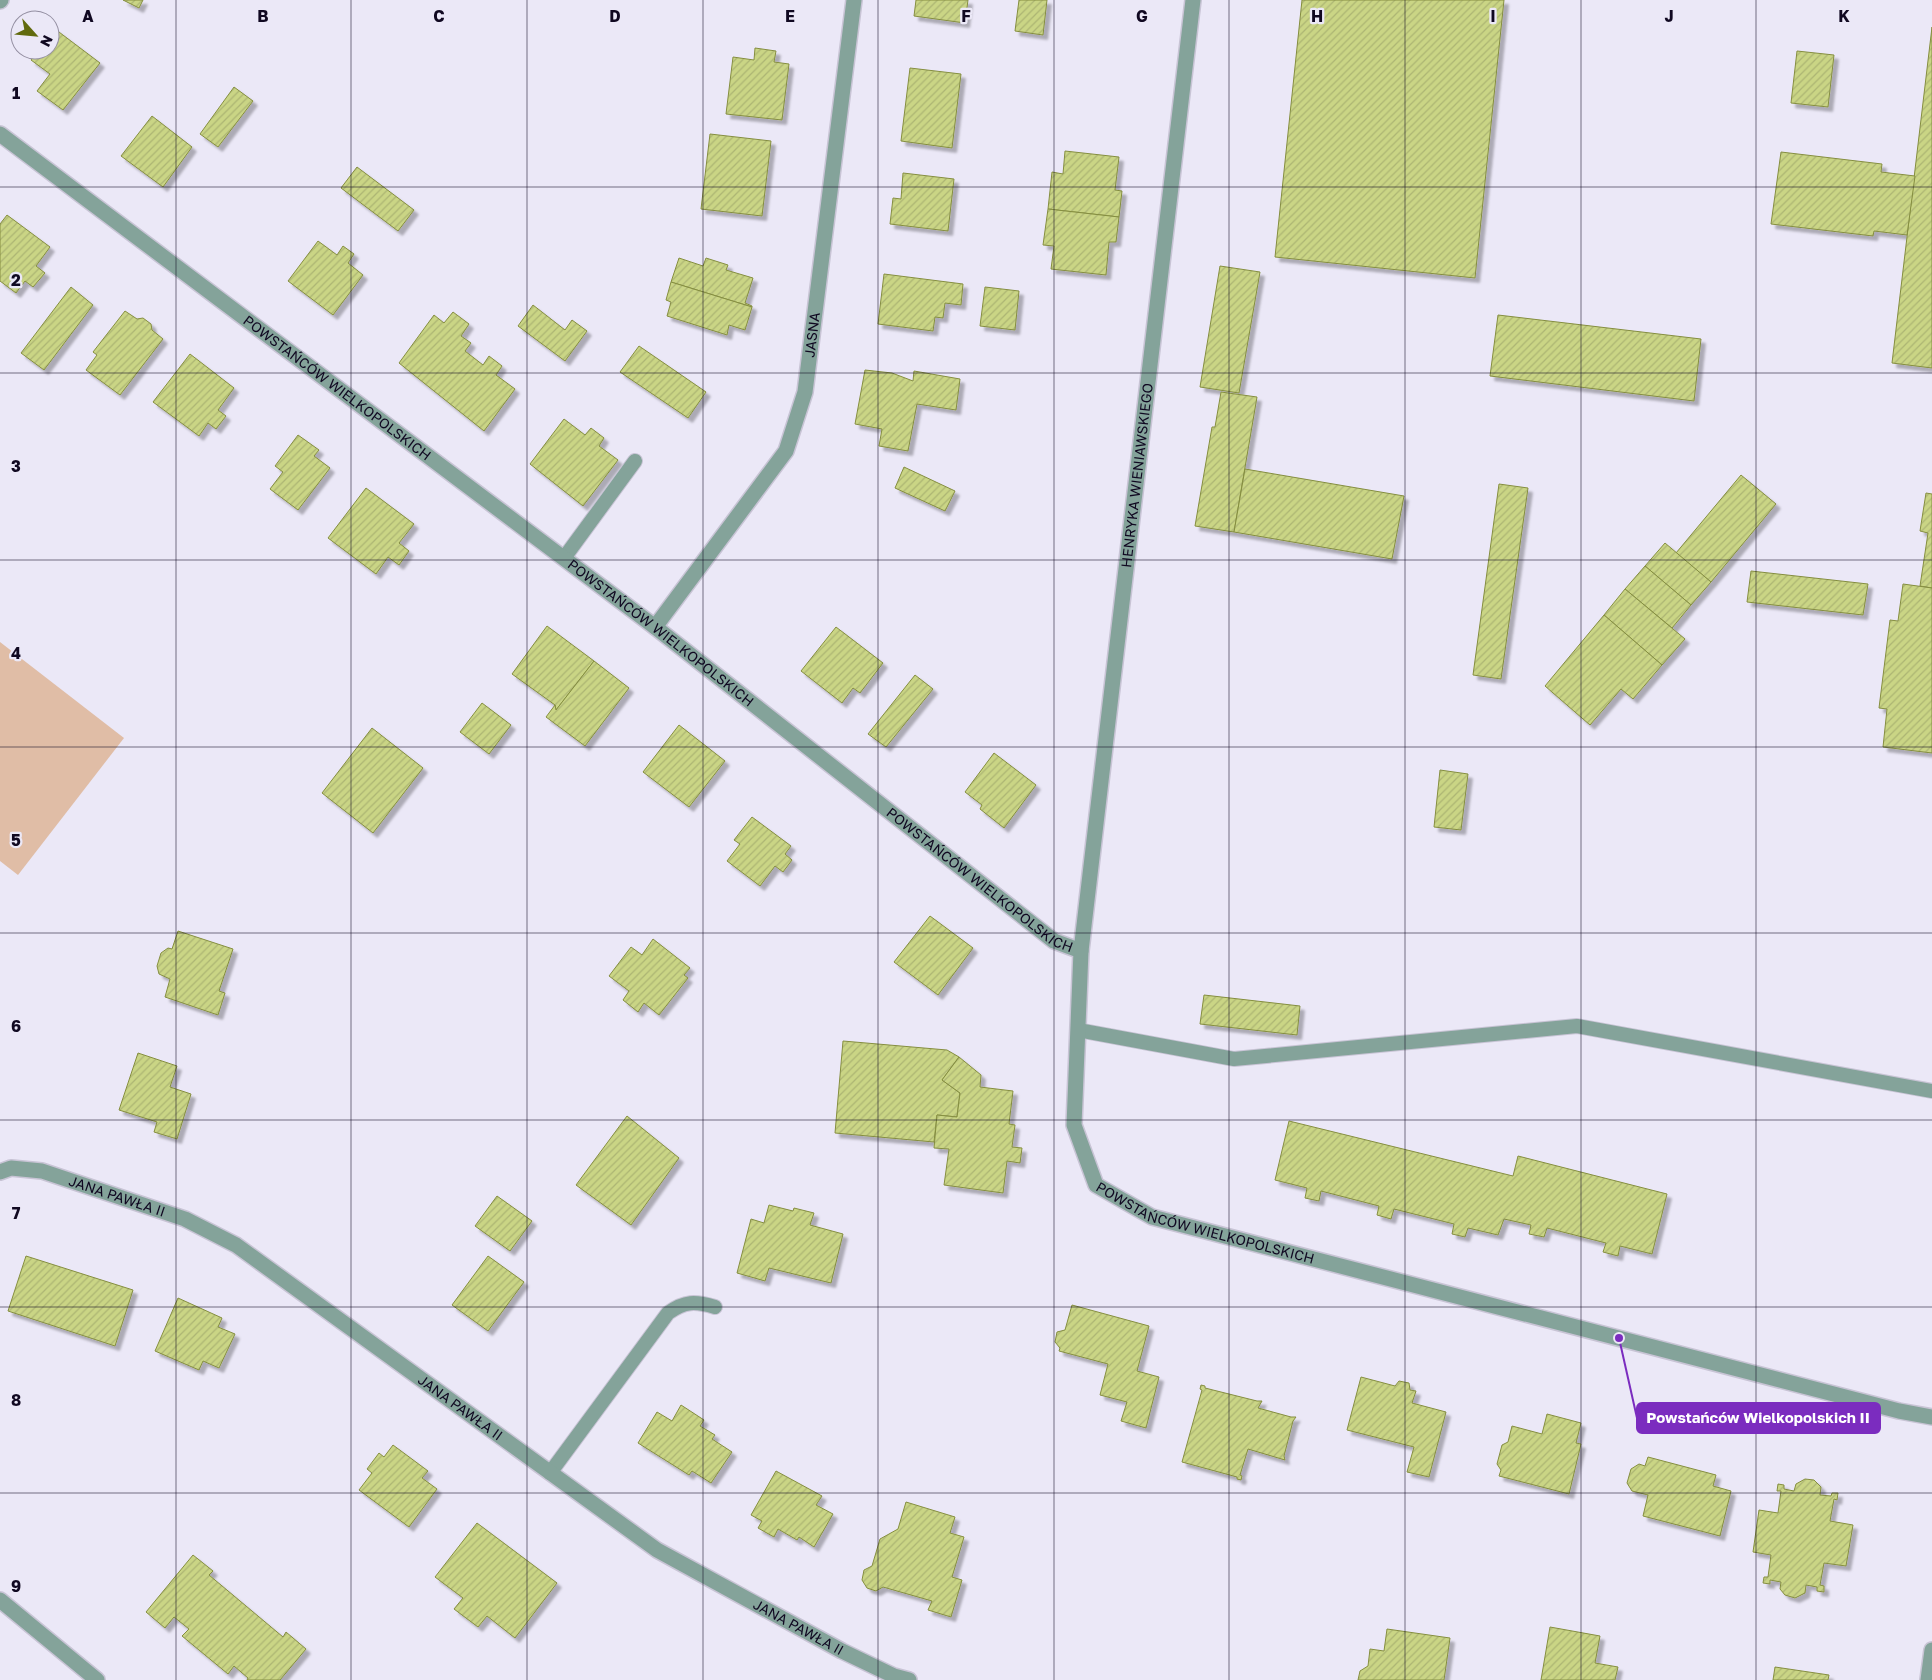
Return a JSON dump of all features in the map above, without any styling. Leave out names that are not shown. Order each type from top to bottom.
[{"type":"street","name":"JASNA","points":[[655,627],[786,451],[805,392],[854,0]]},
{"type":"street","name":"HENRYKA WIENIAWSKIEGO","points":[[1081,951],[1193,0]]},
{"type":"street","name":"POWSTAŃCÓW WIELKOPOLSKICH","points":[[0,134],[655,627],[1054,941],[1081,951],[1074,1125],[1096,1185],[1152,1217],[1899,1411],[1932,1417]]},
{"type":"street","name":"JANA PAWŁA II","points":[[0,1172],[11,1168],[42,1172],[185,1219],[236,1245],[657,1550],[842,1650],[894,1676],[909,1680]]},
{"type":"street","points":[[0,1600],[97,1680]]},
{"type":"street","points":[[1928,1680],[1932,1650]]},
{"type":"lane","points":[[564,558],[635,461]]},
{"type":"lane","points":[[1078,1030],[1234,1058],[1577,1026],[1932,1091]]},
{"type":"lane","points":[[550,1474],[668,1313],[679,1306],[689,1303],[703,1303],[715,1307]]},
{"type":"shaded area","points":[[0,642],[124,738],[18,875],[0,861]]},
{"type":"building","points":[[123,0],[143,0],[139,8]]},
{"type":"building","points":[[916,0],[968,0],[965,23],[914,16]]},
{"type":"building","points":[[1019,0],[1047,0],[1043,35],[1015,31]]},
{"type":"building","points":[[1302,0],[1504,0],[1475,278],[1275,257]]},
{"type":"building","points":[[1932,27],[1932,368],[1892,363]]},
{"type":"building","points":[[60,33],[100,63],[63,110],[37,91],[50,74],[31,60],[60,60]]},
{"type":"building","points":[[755,48],[776,51],[774,62],[789,64],[782,120],[726,114],[733,57],[754,60]]},
{"type":"building","points":[[1797,51],[1834,55],[1828,107],[1791,103]]},
{"type":"building","points":[[910,68],[961,74],[952,148],[901,141]]},
{"type":"building","points":[[234,87],[253,101],[218,147],[200,134]]},
{"type":"building","points":[[152,116],[192,147],[163,187],[121,156]]},
{"type":"building","points":[[710,134],[771,141],[762,216],[701,209]]},
{"type":"building","points":[[1065,151],[1119,157],[1115,190],[1122,191],[1119,217],[1048,209],[1052,172],[1063,174]]},
{"type":"building","points":[[1781,152],[1882,164],[1881,172],[1915,176],[1907,235],[1874,231],[1873,236],[1771,224]]},
{"type":"building","points":[[357,167],[414,210],[398,231],[341,188]]},
{"type":"building","points":[[903,173],[954,179],[948,231],[890,224],[893,198],[901,199]]},
{"type":"building","points":[[1048,209],[1119,217],[1116,242],[1109,242],[1106,275],[1051,269],[1054,246],[1043,245]]},
{"type":"building","points":[[7,215],[50,247],[36,266],[45,273],[33,287],[25,281],[16,293],[0,281],[0,224]]},
{"type":"building","points":[[318,241],[337,255],[343,246],[354,254],[348,263],[363,275],[333,315],[288,281]]},
{"type":"building","points":[[679,258],[703,266],[706,258],[728,265],[726,270],[753,278],[745,303],[752,307],[671,282]]},
{"type":"building","points":[[1220,266],[1260,272],[1239,393],[1200,387]]},
{"type":"building","points":[[884,274],[963,284],[961,305],[945,303],[943,318],[935,317],[933,331],[878,324]]},
{"type":"building","points":[[671,282],[752,307],[745,330],[729,325],[727,335],[667,316],[671,302],[666,300]]},
{"type":"building","points":[[71,287],[93,305],[44,370],[21,353]]},
{"type":"building","points":[[985,287],[1019,291],[1015,330],[980,326]]},
{"type":"building","points":[[533,305],[565,330],[572,320],[587,331],[565,361],[518,326]]},
{"type":"building","points":[[125,311],[137,319],[143,318],[151,324],[152,330],[163,339],[120,395],[86,370],[97,355],[93,352]]},
{"type":"building","points":[[453,312],[469,324],[461,336],[471,343],[465,351],[483,365],[489,356],[502,366],[496,375],[515,389],[484,431],[399,363],[434,315],[444,323]]},
{"type":"building","points":[[1498,315],[1701,339],[1694,401],[1490,376]]},
{"type":"building","points":[[639,346],[706,392],[688,418],[620,372]]},
{"type":"building","points":[[190,354],[234,388],[218,410],[226,416],[216,429],[208,423],[199,436],[153,402]]},
{"type":"building","points":[[865,370],[892,373],[913,381],[914,371],[960,379],[956,410],[917,404],[908,451],[879,446],[882,429],[855,424]]},
{"type":"building","points":[[1221,392],[1257,397],[1234,532],[1195,526],[1212,427],[1215,427]]},
{"type":"building","points":[[564,419],[585,435],[591,428],[604,438],[599,446],[618,460],[583,506],[530,464]]},
{"type":"building","points":[[298,435],[319,450],[314,456],[330,468],[298,510],[270,489],[283,472],[275,466]]},
{"type":"building","points":[[904,467],[955,491],[945,511],[895,488]]},
{"type":"building","points":[[1245,469],[1404,496],[1392,559],[1234,532]]},
{"type":"building","points":[[1741,475],[1776,504],[1711,582],[1676,553]]},
{"type":"building","points":[[1499,484],[1528,488],[1501,679],[1473,675]]},
{"type":"building","points":[[366,488],[414,524],[399,543],[409,551],[399,565],[388,557],[376,574],[328,538]]},
{"type":"building","points":[[1926,493],[1932,494],[1932,588],[1920,586],[1928,533],[1920,531]]},
{"type":"building","points":[[1665,543],[1711,582],[1691,605],[1645,566]]},
{"type":"building","points":[[1645,566],[1691,605],[1672,628],[1625,589]]},
{"type":"building","points":[[1751,571],[1868,584],[1863,615],[1747,602]]},
{"type":"building","points":[[1903,584],[1932,588],[1932,753],[1883,747],[1887,709],[1879,708],[1890,620],[1898,621]]},
{"type":"building","points":[[1625,589],[1685,639],[1662,665],[1604,615]]},
{"type":"building","points":[[1604,615],[1662,665],[1633,699],[1621,689],[1590,725],[1545,686]]},
{"type":"building","points":[[547,626],[594,661],[556,710],[555,705],[512,674]]},
{"type":"building","points":[[836,627],[883,663],[860,693],[853,688],[842,703],[801,671]]},
{"type":"building","points":[[594,661],[629,688],[585,746],[546,717],[555,705],[556,710]]},
{"type":"building","points":[[915,675],[933,689],[886,747],[868,734]]},
{"type":"building","points":[[482,703],[511,725],[489,754],[460,732]]},
{"type":"building","points":[[679,725],[725,761],[689,807],[643,772]]},
{"type":"building","points":[[372,728],[423,768],[373,833],[322,793]]},
{"type":"building","points":[[994,753],[1036,785],[1004,828],[980,809],[982,805],[965,792]]},
{"type":"building","points":[[1440,770],[1468,774],[1461,830],[1434,827]]},
{"type":"building","points":[[752,817],[791,846],[785,854],[792,860],[783,872],[775,866],[760,886],[727,861],[740,844],[734,840]]},
{"type":"building","points":[[930,916],[973,948],[938,995],[894,962]]},
{"type":"building","points":[[178,931],[233,949],[219,991],[225,993],[218,1015],[165,997],[170,979],[159,974],[157,966],[161,953],[168,948],[172,949]]},
{"type":"building","points":[[653,939],[690,968],[684,975],[688,978],[659,1015],[644,1003],[638,1012],[623,1000],[629,991],[609,976],[631,947],[642,955]]},
{"type":"building","points":[[1204,995],[1300,1006],[1297,1035],[1200,1024]]},
{"type":"building","points":[[843,1041],[947,1050],[959,1057],[942,1080],[960,1093],[957,1117],[937,1115],[934,1142],[835,1133]]},
{"type":"building","points":[[138,1053],[177,1066],[170,1087],[191,1094],[177,1139],[154,1132],[157,1122],[119,1110]]},
{"type":"building","points":[[959,1057],[981,1075],[980,1087],[1013,1091],[1009,1124],[1015,1125],[1012,1147],[1022,1148],[1020,1163],[1007,1161],[1003,1193],[944,1185],[949,1149],[934,1148],[937,1115],[957,1117],[960,1093],[942,1080]]},
{"type":"building","points":[[627,1116],[679,1158],[631,1225],[576,1185]]},
{"type":"building","points":[[1289,1121],[1513,1176],[1518,1156],[1667,1194],[1652,1254],[1620,1246],[1618,1256],[1603,1252],[1606,1243],[1547,1228],[1544,1237],[1529,1234],[1531,1225],[1504,1219],[1498,1235],[1468,1228],[1465,1237],[1452,1234],[1454,1224],[1394,1209],[1391,1219],[1377,1215],[1379,1206],[1321,1191],[1319,1201],[1305,1198],[1307,1188],[1275,1180]]},
{"type":"building","points":[[497,1196],[532,1221],[510,1251],[475,1226]]},
{"type":"building","points":[[769,1205],[793,1211],[794,1208],[814,1213],[810,1225],[843,1234],[831,1283],[769,1268],[765,1281],[737,1273],[751,1219],[764,1223]]},
{"type":"building","points":[[26,1256],[133,1290],[115,1346],[8,1311]]},
{"type":"building","points":[[488,1256],[524,1282],[488,1331],[452,1305]]},
{"type":"building","points":[[178,1298],[222,1318],[218,1327],[235,1334],[219,1368],[203,1361],[199,1370],[155,1351]]},
{"type":"building","points":[[1072,1305],[1149,1326],[1137,1371],[1159,1377],[1146,1428],[1121,1421],[1127,1402],[1100,1395],[1108,1364],[1059,1351],[1060,1348],[1055,1342],[1057,1332],[1065,1330]]},
{"type":"building","points":[[1361,1377],[1395,1386],[1399,1381],[1409,1383],[1410,1390],[1416,1391],[1412,1403],[1446,1412],[1429,1477],[1407,1472],[1414,1447],[1347,1430]]},
{"type":"building","points":[[1201,1385],[1205,1386],[1205,1388],[1262,1401],[1258,1408],[1296,1417],[1293,1421],[1284,1456],[1285,1460],[1248,1449],[1240,1475],[1242,1476],[1241,1480],[1237,1479],[1237,1477],[1182,1462],[1202,1390],[1200,1389]]},
{"type":"building","points":[[681,1405],[704,1420],[700,1426],[715,1435],[712,1439],[732,1452],[711,1483],[692,1471],[689,1475],[638,1443],[657,1412],[672,1421]]},
{"type":"building","points":[[1547,1414],[1581,1423],[1576,1443],[1581,1444],[1569,1494],[1499,1476],[1501,1470],[1497,1464],[1502,1445],[1508,1442],[1512,1426],[1542,1434]]},
{"type":"building","points":[[393,1445],[428,1471],[422,1478],[437,1489],[409,1527],[359,1490],[372,1473],[367,1469],[379,1453],[384,1457]]},
{"type":"building","points":[[1648,1457],[1716,1475],[1713,1486],[1731,1491],[1720,1536],[1643,1516],[1648,1495],[1632,1491],[1627,1483],[1631,1469],[1639,1464],[1645,1466]]},
{"type":"building","points":[[776,1471],[822,1496],[816,1505],[833,1514],[814,1547],[799,1537],[797,1540],[778,1529],[774,1537],[758,1528],[762,1521],[751,1515]]},
{"type":"building","points":[[1805,1479],[1814,1480],[1821,1487],[1820,1495],[1831,1496],[1832,1493],[1838,1493],[1837,1500],[1834,1499],[1830,1521],[1853,1525],[1846,1566],[1824,1563],[1820,1585],[1824,1586],[1824,1592],[1817,1591],[1817,1587],[1806,1585],[1805,1593],[1795,1598],[1785,1595],[1780,1589],[1781,1582],[1770,1580],[1770,1584],[1763,1583],[1764,1577],[1768,1577],[1771,1555],[1753,1552],[1759,1510],[1778,1513],[1781,1491],[1777,1491],[1778,1484],[1784,1485],[1784,1489],[1794,1491],[1796,1484]]},
{"type":"building","points":[[906,1502],[955,1517],[950,1533],[964,1537],[952,1577],[962,1580],[951,1617],[928,1610],[932,1601],[883,1587],[876,1591],[867,1588],[862,1580],[864,1570],[872,1566],[880,1539],[898,1529]]},
{"type":"building","points":[[477,1523],[557,1583],[515,1638],[487,1616],[478,1627],[454,1609],[463,1598],[435,1577]]},
{"type":"building","points":[[193,1555],[213,1571],[209,1575],[283,1637],[286,1632],[306,1649],[280,1680],[247,1680],[248,1678],[234,1666],[228,1674],[182,1636],[189,1629],[174,1617],[165,1628],[146,1612]]},
{"type":"building","points":[[1550,1627],[1600,1636],[1595,1663],[1618,1667],[1615,1680],[1541,1680]]},
{"type":"building","points":[[1387,1629],[1450,1638],[1444,1680],[1358,1680],[1360,1671],[1368,1666],[1370,1649],[1384,1651]]},
{"type":"building","points":[[1775,1667],[1829,1675],[1828,1680],[1773,1680]]},
{"type":"place","name":"Powstańców Wielkopolskich II","points":[[1619,1338]]}]
